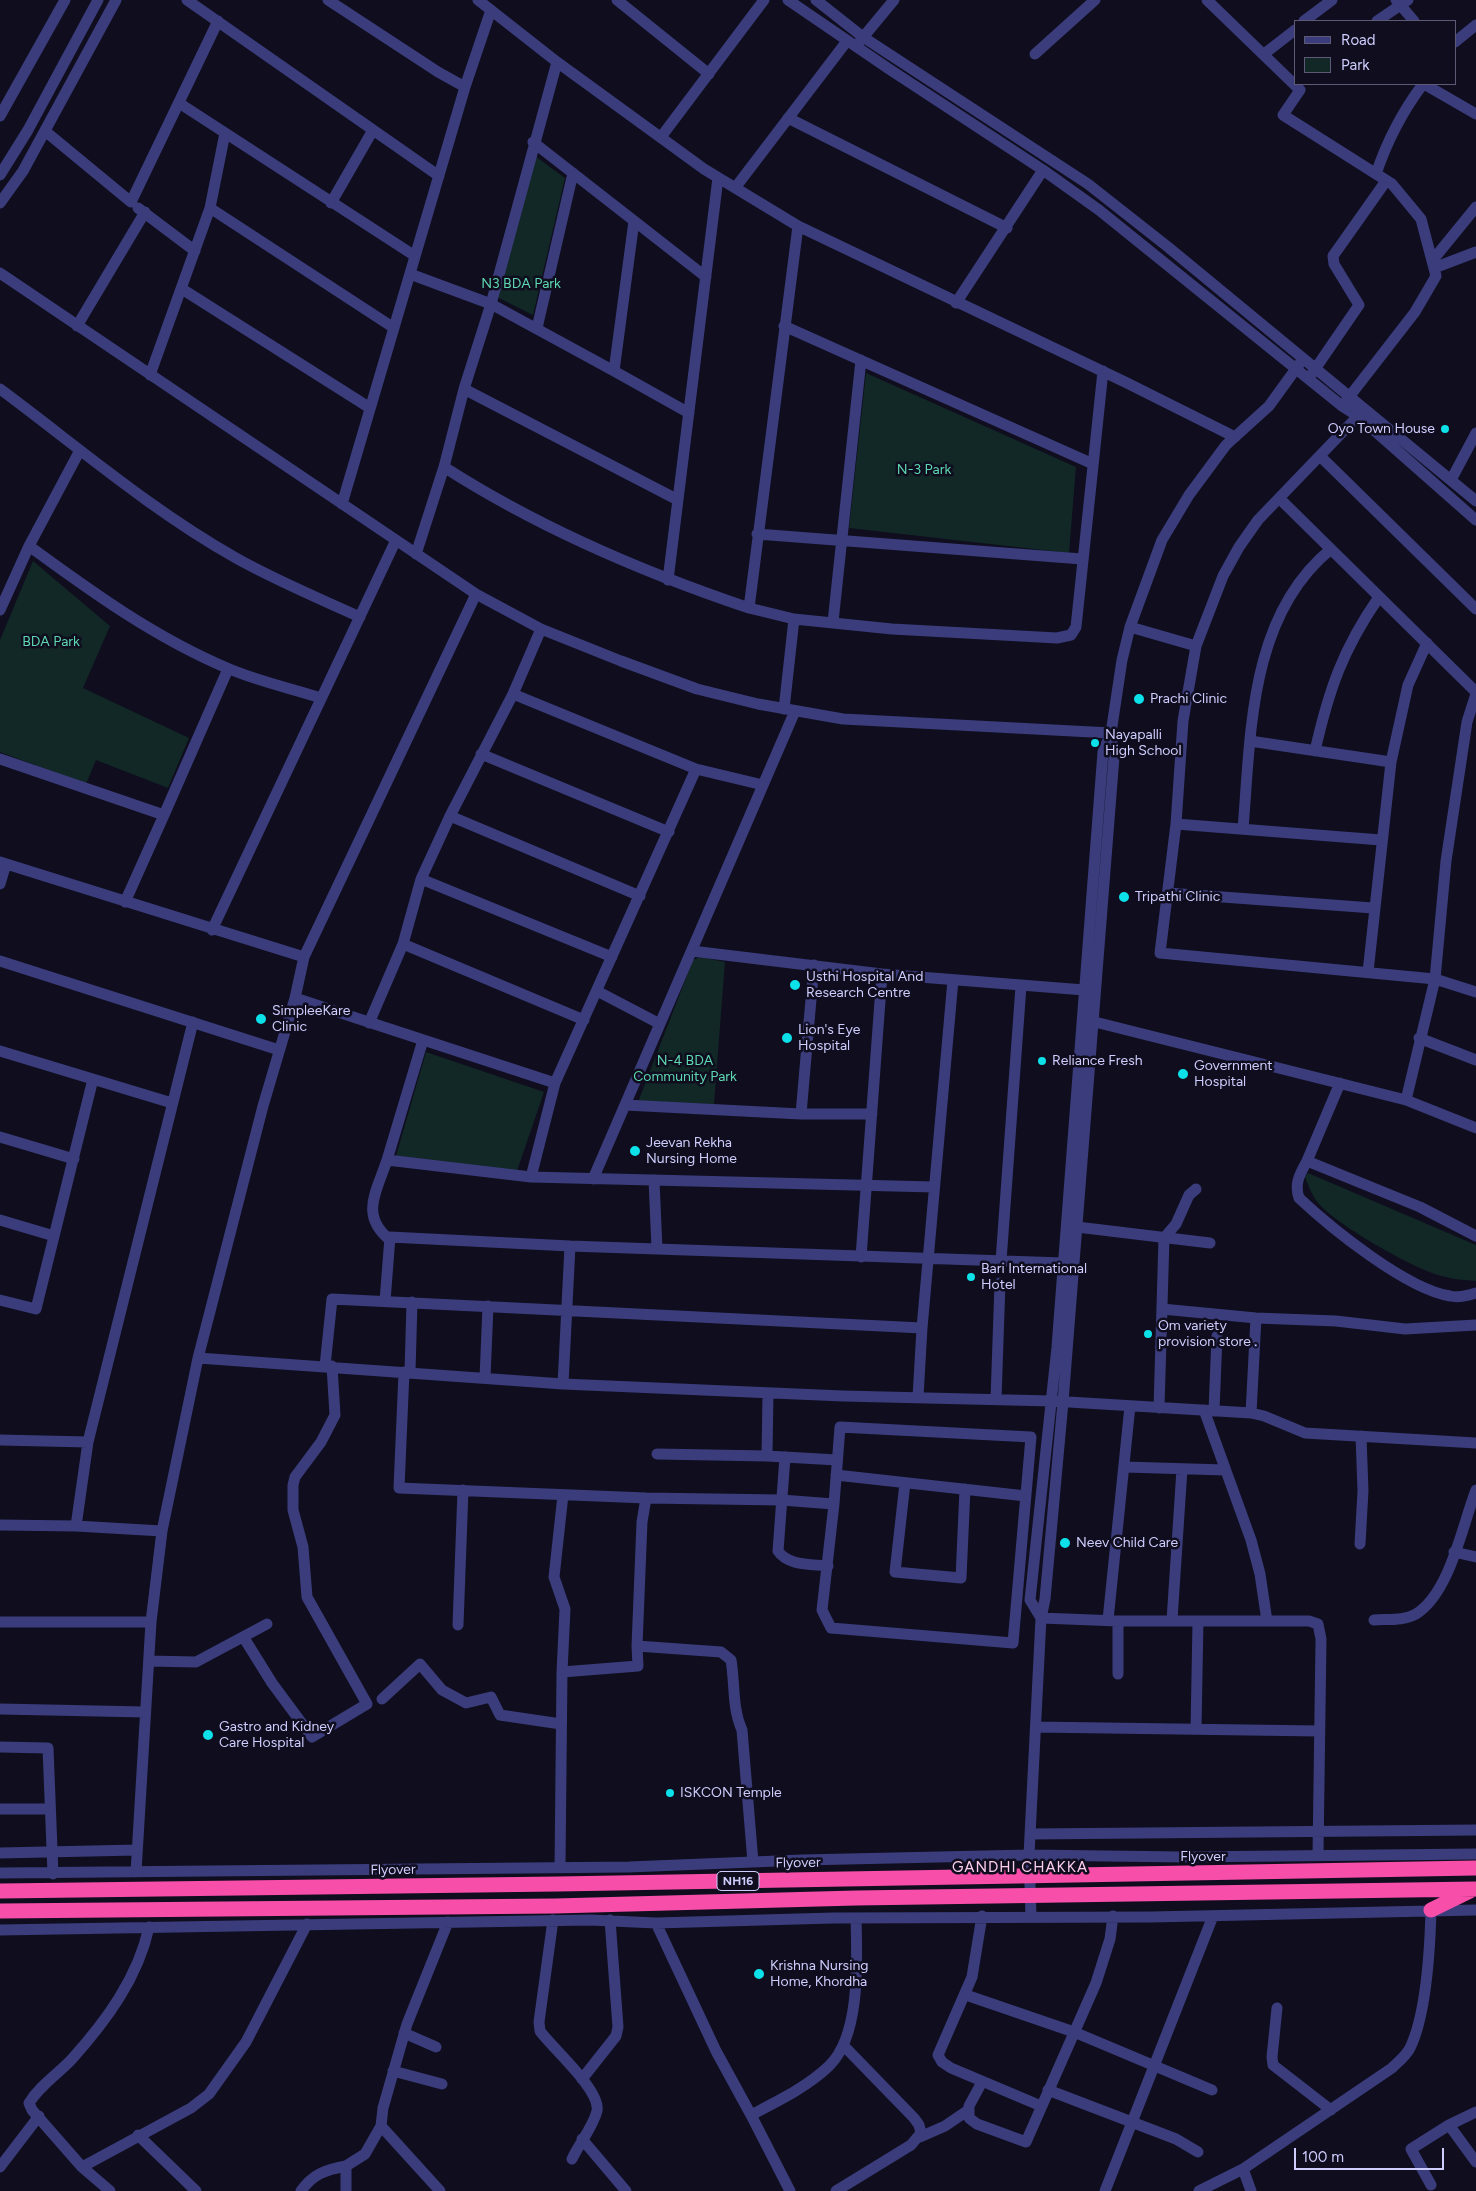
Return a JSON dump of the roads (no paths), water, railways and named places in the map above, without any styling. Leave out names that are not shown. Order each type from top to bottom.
[{"type":"highway","name":"Flyover","points":[[0,1891],[549,1884],[1476,1868]]},
{"type":"highway","name":"NH16","points":[[0,1911],[555,1906],[856,1898],[1475,1889]]},
{"type":"highway","points":[[1430,1910],[1475,1889]]},
{"type":"street","points":[[0,116],[65,0]]},
{"type":"street","points":[[0,175],[28,130],[98,0]]},
{"type":"street","points":[[0,203],[23,171],[116,0]]},
{"type":"street","points":[[187,0],[439,176]]},
{"type":"street","points":[[328,0],[438,72],[465,87]]},
{"type":"street","points":[[478,0],[557,62],[661,138],[718,178],[798,226],[956,303],[1103,371],[1236,437]]},
{"type":"street","points":[[617,0],[709,74]]},
{"type":"street","points":[[661,138],[764,0]]},
{"type":"street","points":[[788,0],[851,44],[1043,170],[1106,216],[1296,370],[1312,374],[1350,397],[1476,501]]},
{"type":"street","points":[[816,0],[863,37],[1088,184],[1168,247],[1303,359],[1312,374],[1342,406],[1358,416],[1476,520]]},
{"type":"street","points":[[735,188],[788,118],[851,44],[863,37],[894,0]]},
{"type":"street","points":[[1035,54],[1095,0]]},
{"type":"street","points":[[1207,0],[1294,84]]},
{"type":"street","points":[[1305,20],[1332,0]]},
{"type":"street","points":[[1378,20],[1401,2],[1413,20]]},
{"type":"street","points":[[342,504],[465,87],[491,10]]},
{"type":"street","points":[[131,202],[218,21]]},
{"type":"street","points":[[1456,41],[1476,25]]},
{"type":"street","points":[[1264,54],[1294,31]]},
{"type":"street","points":[[416,554],[444,467],[464,389],[491,304],[533,142],[557,62]]},
{"type":"street","points":[[1295,85],[1300,90],[1283,115],[1386,181],[1421,219],[1436,276],[1415,312],[1342,406]]},
{"type":"street","points":[[1376,174],[1393,130],[1423,85]]},
{"type":"street","points":[[1426,85],[1476,114]]},
{"type":"street","points":[[179,103],[415,256]]},
{"type":"street","points":[[788,118],[1007,228]]},
{"type":"street","points":[[331,203],[373,130]]},
{"type":"street","points":[[45,131],[131,202],[195,251]]},
{"type":"street","points":[[150,375],[210,208],[225,133]]},
{"type":"street","points":[[533,142],[706,277]]},
{"type":"street","points":[[956,303],[1007,228],[1043,170]]},
{"type":"street","points":[[537,328],[573,173]]},
{"type":"street","points":[[668,580],[718,178]]},
{"type":"street","points":[[1312,374],[1359,304],[1334,264],[1333,256],[1386,181]]},
{"type":"street","points":[[1433,265],[1476,207]]},
{"type":"street","points":[[210,208],[394,328]]},
{"type":"street","points":[[77,326],[145,212]]},
{"type":"street","points":[[614,371],[634,221]]},
{"type":"street","points":[[749,608],[798,226]]},
{"type":"street","points":[[1433,265],[1476,252]]},
{"type":"street","points":[[0,273],[476,594],[541,628],[697,689],[843,720],[1111,733]]},
{"type":"street","points":[[410,274],[491,304],[689,413]]},
{"type":"street","points":[[182,289],[370,408]]},
{"type":"street","points":[[784,326],[1093,464]]},
{"type":"street","points":[[1041,1618],[1030,1600],[1040,1514],[1058,1402],[1077,1226],[1088,1020],[1084,990],[1104,752],[1111,733],[1122,660],[1130,627],[1162,540],[1189,495],[1226,445],[1269,406],[1303,359]]},
{"type":"street","points":[[833,622],[840,542],[862,360]]},
{"type":"street","points":[[444,467],[482,491],[548,526],[668,580],[749,608],[794,619],[966,634],[1058,638],[1071,635],[1076,627],[1103,371]]},
{"type":"street","points":[[464,389],[678,500]]},
{"type":"street","points":[[1,393],[130,490],[236,558],[360,617]]},
{"type":"street","points":[[1358,416],[1321,457],[1258,520],[1223,576],[1196,646],[1183,721],[1176,824],[1160,953],[1436,979],[1476,992]]},
{"type":"street","points":[[1452,480],[1476,433]]},
{"type":"street","points":[[0,610],[29,546],[79,452]]},
{"type":"street","points":[[1321,457],[1476,610]]},
{"type":"street","points":[[1280,499],[1476,693],[1467,722],[1446,861],[1436,979],[1406,1100]]},
{"type":"street","points":[[757,534],[840,542],[1082,559]]},
{"type":"street","points":[[212,930],[396,540]]},
{"type":"street","points":[[29,546],[101,599],[144,627],[228,669],[321,698]]},
{"type":"street","points":[[1243,829],[1250,741],[1258,683],[1274,628],[1284,604],[1298,582],[1314,563],[1331,549]]},
{"type":"street","points":[[136,1872],[148,1661],[162,1530],[198,1358],[279,1050],[295,998],[304,957],[476,594]]},
{"type":"street","points":[[1315,751],[1326,700],[1343,656],[1358,627],[1379,597]]},
{"type":"street","points":[[594,1179],[763,785],[789,710],[794,619]]},
{"type":"street","points":[[1130,627],[1196,646]]},
{"type":"street","points":[[369,1023],[403,944],[421,879],[450,816],[513,694],[541,628]]},
{"type":"street","points":[[1368,972],[1373,908],[1391,762],[1408,685],[1427,644]]},
{"type":"street","points":[[125,902],[228,669]]},
{"type":"street","points":[[513,694],[696,769],[763,785]]},
{"type":"street","points":[[1031,1916],[1030,1834],[1041,1618],[1045,1599],[1058,1402],[1063,1263],[1114,757],[1111,733]]},
{"type":"street","points":[[1250,741],[1391,762]]},
{"type":"street","points":[[481,754],[668,832]]},
{"type":"street","points":[[0,759],[164,816]]},
{"type":"street","points":[[531,1177],[555,1083],[696,769]]},
{"type":"street","points":[[450,816],[640,896]]},
{"type":"street","points":[[1176,824],[1381,840]]},
{"type":"street","points":[[0,884],[3,863],[212,930],[304,957]]},
{"type":"street","points":[[421,879],[612,957]]},
{"type":"street","points":[[1168,892],[1373,908]]},
{"type":"street","points":[[403,944],[584,1020]]},
{"type":"street","points":[[692,951],[882,974],[1084,990]]},
{"type":"street","points":[[0,961],[279,1050]]},
{"type":"street","points":[[801,1114],[814,965]]},
{"type":"street","points":[[861,1257],[882,974]]},
{"type":"street","points":[[918,1396],[922,1328],[953,980]]},
{"type":"street","points":[[1001,1261],[1022,986]]},
{"type":"street","points":[[597,991],[660,1024]]},
{"type":"street","points":[[295,998],[555,1083]]},
{"type":"street","points":[[1088,1020],[1406,1100],[1476,1128]]},
{"type":"street","points":[[76,1526],[88,1442],[193,1022]]},
{"type":"street","points":[[1420,1038],[1476,1060]]},
{"type":"street","points":[[390,1240],[378,1230],[371,1209],[388,1160],[423,1040]]},
{"type":"street","points":[[0,1051],[172,1103]]},
{"type":"street","points":[[0,1300],[36,1309],[93,1080]]},
{"type":"street","points":[[1340,1084],[1297,1181],[1296,1190],[1299,1198],[1351,1241],[1400,1275],[1449,1296],[1465,1297],[1476,1293]]},
{"type":"street","points":[[625,1105],[801,1114],[872,1114]]},
{"type":"street","points":[[0,1137],[74,1159]]},
{"type":"street","points":[[388,1160],[531,1177],[934,1187]]},
{"type":"street","points":[[1307,1161],[1420,1207],[1476,1236]]},
{"type":"street","points":[[654,1180],[657,1249]]},
{"type":"street","points":[[1160,1408],[1164,1238],[1176,1224],[1189,1195],[1196,1189]]},
{"type":"street","points":[[0,1220],[54,1236]]},
{"type":"street","points":[[1077,1226],[1210,1243]]},
{"type":"street","points":[[385,1301],[390,1236],[570,1246],[1063,1263]]},
{"type":"street","points":[[563,1384],[570,1246]]},
{"type":"street","points":[[996,1399],[1000,1283]]},
{"type":"street","points":[[244,1638],[272,1682],[312,1737],[367,1704],[307,1597],[302,1547],[293,1510],[293,1485],[295,1477],[321,1442],[335,1416],[329,1366],[332,1299],[922,1328]]},
{"type":"street","points":[[412,1302],[399,1488],[646,1498],[781,1500],[834,1504]]},
{"type":"street","points":[[485,1378],[488,1306]]},
{"type":"street","points":[[1162,1309],[1256,1318],[1336,1321],[1405,1329],[1476,1325]]},
{"type":"street","points":[[1251,1413],[1256,1318]]},
{"type":"street","points":[[1217,1336],[1209,1411],[1225,1470],[1251,1540],[1260,1574],[1267,1621]]},
{"type":"street","points":[[198,1358],[563,1384],[768,1393],[996,1399],[1251,1413],[1264,1416],[1304,1432],[1476,1443]]},
{"type":"street","points":[[767,1456],[768,1393]]},
{"type":"street","points":[[1118,1674],[1113,1620],[1130,1406]]},
{"type":"street","points":[[840,1426],[1030,1437],[1013,1643],[831,1628],[822,1610],[836,1474],[840,1426]]},
{"type":"street","points":[[1360,1544],[1363,1491],[1361,1436]]},
{"type":"street","points":[[0,1440],[88,1442]]},
{"type":"street","points":[[658,1454],[767,1456],[837,1460]]},
{"type":"street","points":[[785,1457],[777,1546],[781,1556],[794,1562],[828,1566]]},
{"type":"street","points":[[1125,1467],[1225,1470]]},
{"type":"street","points":[[1172,1620],[1182,1469]]},
{"type":"street","points":[[836,1474],[1026,1496]]},
{"type":"street","points":[[905,1483],[895,1572],[961,1578],[965,1489]]},
{"type":"street","points":[[458,1626],[463,1490]]},
{"type":"street","points":[[1374,1620],[1404,1618],[1415,1615],[1429,1604],[1438,1590],[1454,1552],[1476,1490]]},
{"type":"street","points":[[560,1866],[562,1672],[565,1609],[554,1577],[563,1495]]},
{"type":"street","points":[[562,1672],[638,1666],[637,1646],[642,1522],[646,1498]]},
{"type":"street","points":[[1024,1513],[1040,1514]]},
{"type":"street","points":[[0,1525],[162,1530]]},
{"type":"street","points":[[1454,1552],[1476,1557]]},
{"type":"street","points":[[1041,1618],[1309,1621],[1318,1624],[1321,1639],[1318,1731],[1318,1855]]},
{"type":"street","points":[[1196,1729],[1198,1621]]},
{"type":"street","points":[[0,1622],[151,1622]]},
{"type":"street","points":[[148,1661],[196,1662],[267,1624]]},
{"type":"street","points":[[637,1646],[721,1652],[731,1660],[737,1716],[742,1730],[753,1862]]},
{"type":"street","points":[[382,1699],[420,1664],[442,1690],[466,1703],[491,1697],[500,1715],[561,1724]]},
{"type":"street","points":[[0,1709],[145,1712]]},
{"type":"street","points":[[1036,1727],[1318,1731]]},
{"type":"street","points":[[0,1747],[48,1748],[48,1809],[53,1874]]},
{"type":"street","points":[[0,1809],[48,1809]]},
{"type":"street","points":[[1030,1834],[1476,1830]]},
{"type":"street","points":[[0,1853],[137,1850]]},
{"type":"street","points":[[0,1873],[364,1871],[560,1866],[629,1868],[753,1862],[1029,1855],[1184,1857],[1476,1854]]},
{"type":"street","points":[[1199,2191],[1243,2168],[1331,2110],[1392,2068],[1410,2048],[1418,2020],[1429,1954],[1430,1910]]},
{"type":"street","points":[[0,1930],[553,1920],[610,1920],[656,1923],[982,1916],[1213,1916],[1476,1910]]},
{"type":"street","points":[[982,1916],[972,1977],[966,1995],[940,2045],[938,2055],[942,2062],[982,2082],[1042,2106]]},
{"type":"street","points":[[967,2111],[969,2118],[977,2124],[1026,2142],[1105,1959],[1113,1916]]},
{"type":"street","points":[[1105,2191],[1213,1916]]},
{"type":"street","points":[[751,2115],[794,2093],[830,2065],[844,2046],[858,1983],[856,1918]]},
{"type":"street","points":[[553,1920],[539,2022],[540,2031],[582,2079],[597,2102],[597,2112],[572,2159]]},
{"type":"street","points":[[582,2079],[616,2036],[618,2027],[610,1920]]},
{"type":"street","points":[[301,2191],[309,2180],[318,2173],[346,2166],[365,2154],[381,2126],[383,2108],[404,2033],[448,1922]]},
{"type":"street","points":[[656,1923],[716,2051],[790,2191]]},
{"type":"street","points":[[82,2167],[191,2108],[209,2094],[246,2042],[307,1924]]},
{"type":"street","points":[[110,2191],[82,2167],[28,2103],[34,2094],[71,2059],[114,2007],[136,1970],[144,1950],[149,1927]]},
{"type":"street","points":[[966,1995],[1074,2032],[1212,2090]]},
{"type":"street","points":[[1277,2008],[1272,2057],[1273,2065],[1331,2110]]},
{"type":"street","points":[[404,2033],[436,2047]]},
{"type":"street","points":[[844,2046],[914,2118],[921,2128],[920,2137]]},
{"type":"street","points":[[394,2071],[442,2084]]},
{"type":"street","points":[[836,2191],[911,2145],[920,2137],[945,2126],[967,2111],[982,2082]]},
{"type":"street","points":[[1048,2090],[1176,2139],[1198,2152]]},
{"type":"street","points":[[1431,2185],[1411,2149],[1449,2125],[1476,2112]]},
{"type":"street","points":[[0,2167],[39,2116]]},
{"type":"street","points":[[1449,2125],[1476,2162]]},
{"type":"street","points":[[381,2126],[440,2191]]},
{"type":"street","points":[[138,2135],[196,2191]]},
{"type":"street","points":[[582,2139],[626,2191]]},
{"type":"street","points":[[346,2166],[346,2191]]},
{"type":"street","points":[[1243,2168],[1251,2191]]},
{"type":"place","name":"Oyo Town House","points":[[1445,429]]},
{"type":"place","name":"Prachi Clinic","points":[[1139,699]]},
{"type":"place","name":"Nayapalli High School","points":[[1095,743]]},
{"type":"place","name":"Tripathi Clinic","points":[[1124,897]]},
{"type":"place","name":"Usthi Hospital And Research Centre","points":[[795,985]]},
{"type":"place","name":"SimpleeKare Clinic","points":[[261,1019]]},
{"type":"place","name":"Lion's Eye Hospital","points":[[787,1038]]},
{"type":"place","name":"Reliance Fresh","points":[[1042,1061]]},
{"type":"place","name":"Government Hospital","points":[[1183,1074]]},
{"type":"place","name":"Jeevan Rekha Nursing Home","points":[[635,1151]]},
{"type":"place","name":"Bari International Hotel","points":[[971,1277]]},
{"type":"place","name":"Om variety provision store .","points":[[1148,1334]]},
{"type":"place","name":"Neev Child Care","points":[[1065,1543]]},
{"type":"place","name":"Gastro and Kidney Care Hospital","points":[[208,1735]]},
{"type":"place","name":"ISKCON Temple","points":[[670,1793]]},
{"type":"place","name":"Krishna Nursing Home, Khordha","points":[[759,1974]]},
{"type":"district","name":"GANDHI CHAKKA","points":[[1020,1868]]},
{"type":"park label","name":"N3 BDA Park","points":[[521,284]]},
{"type":"park label","name":"N-3 Park","points":[[924,470]]},
{"type":"park label","name":"BDA Park","points":[[51,642]]},
{"type":"park label","name":"N-4 BDA Community Park","points":[[685,1070]]}]
